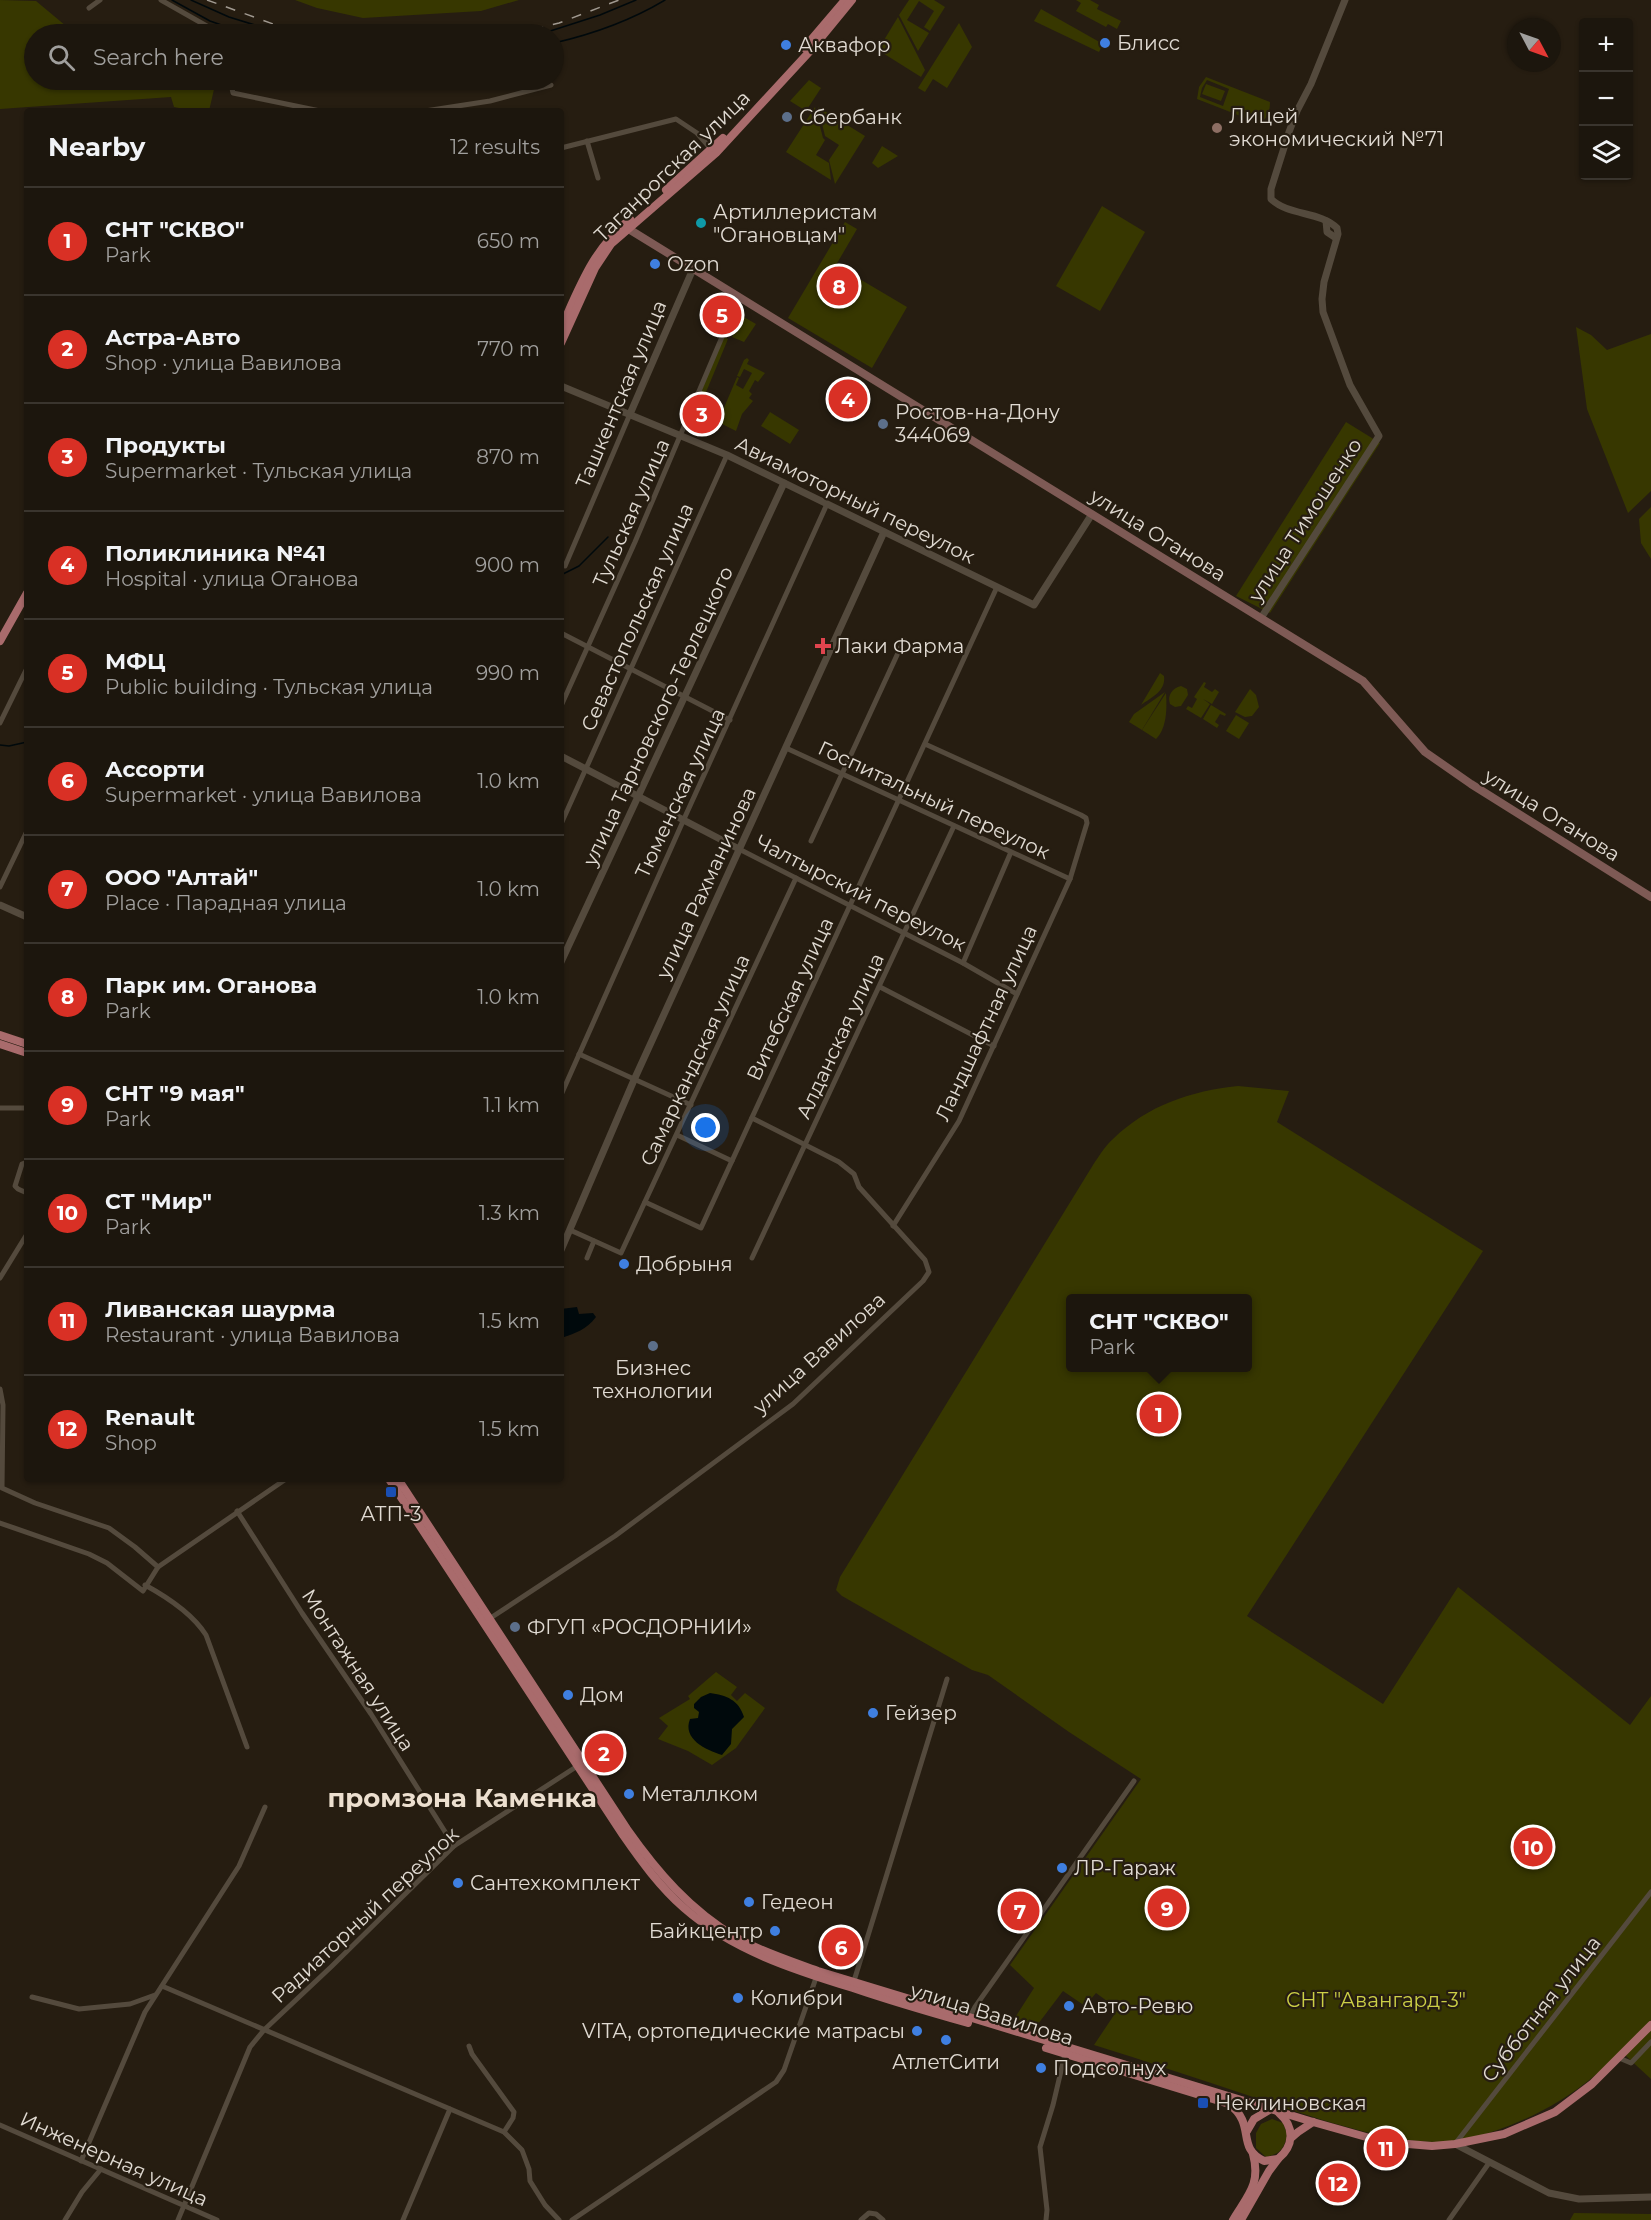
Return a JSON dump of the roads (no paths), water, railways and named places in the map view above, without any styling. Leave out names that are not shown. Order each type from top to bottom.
[{"type":"main road","name":"Таганрогская улица","points":[[713,151],[845,0]]},
{"type":"main road","name":"Таганрогская улица","points":[[564,321],[590,265],[606,240],[713,151],[781,83],[852,0]]},
{"type":"main road","name":"Таганрогская улица","points":[[564,336],[595,268],[625,226]]},
{"type":"main road","name":"улица Оганова","points":[[625,226],[1363,681],[1425,752],[1471,784],[1651,897]]},
{"type":"main road","points":[[0,641],[24,599]]},
{"type":"main road","points":[[0,1035],[24,1043]]},
{"type":"main road","points":[[0,1044],[24,1052]]},
{"type":"main road","name":"улица Вавилова","points":[[391,1482],[581,1763]]},
{"type":"main road","name":"улица Вавилова","points":[[400,1482],[581,1763],[637,1855],[668,1893],[686,1910],[735,1944],[769,1959],[1229,2104],[1238,2111],[1247,2131],[1248,2148],[1257,2169],[1256,2182],[1233,2220]]},
{"type":"main road","name":"улица Вавилова","points":[[817,1974],[854,1982],[1384,2142],[1432,2146],[1455,2144],[1504,2134],[1555,2112],[1593,2084],[1651,2025]]},
{"type":"main road","points":[[1247,2131],[1254,2120],[1272,2110],[1288,2124],[1291,2138]]},
{"type":"main road","points":[[1241,2220],[1269,2171],[1284,2154],[1291,2138],[1313,2122]]},
{"type":"main road","points":[[1252,2154],[1264,2161],[1278,2159]]},
{"type":"street","points":[[89,8],[100,0]]},
{"type":"street","points":[[161,0],[203,24]]},
{"type":"street","name":"улица Тимошенко","points":[[1261,618],[1379,436],[1350,385],[1323,312],[1324,282],[1336,238],[1327,232],[1326,221],[1277,205],[1271,199],[1271,189],[1296,111],[1311,84],[1345,0]]},
{"type":"street","points":[[232,90],[233,93],[306,108]]},
{"type":"street","points":[[444,108],[490,101],[532,90]]},
{"type":"street","points":[[564,147],[676,119],[696,133],[713,151]]},
{"type":"street","points":[[586,141],[598,178]]},
{"type":"street","name":"Ташкентская улица","points":[[565,566],[693,269]]},
{"type":"street","name":"Тульская улица","points":[[564,699],[681,435],[739,297]]},
{"type":"street","name":"Авиамоторный переулок","points":[[564,387],[727,456],[1034,605],[1092,514]]},
{"type":"street","name":"Севастопольская улица","points":[[564,817],[727,456]]},
{"type":"street","name":"улица Тарновского-Терлецкого","points":[[564,956],[784,483]]},
{"type":"street","name":"Тюменская улица","points":[[564,1088],[827,504]]},
{"type":"street","name":"улица Рахманинова","points":[[564,1243],[634,1080],[884,532]]},
{"type":"street","name":"Витебская улица","points":[[645,1202],[701,1227],[997,587]]},
{"type":"street","points":[[564,635],[730,720]]},
{"type":"street","points":[[811,841],[904,640]]},
{"type":"street","points":[[0,723],[24,674]]},
{"type":"street","name":"Ландшафтная улица","points":[[893,1226],[959,1121],[1070,879],[1087,823],[1086,818],[1081,815],[925,744]]},
{"type":"street","name":"Госпитальный переулок","points":[[786,748],[1070,879]]},
{"type":"street","name":"Чалтырский переулок","points":[[564,758],[963,963],[1017,994]]},
{"type":"street","name":"Алданская улица","points":[[752,1258],[954,826]]},
{"type":"street","points":[[0,887],[24,837]]},
{"type":"street","points":[[963,963],[1011,852]]},
{"type":"street","name":"Самаркандская улица","points":[[594,1241],[621,1253],[796,879]]},
{"type":"street","points":[[0,905],[24,916]]},
{"type":"street","points":[[880,987],[994,1046]]},
{"type":"street","points":[[579,1054],[691,1105]]},
{"type":"street","points":[[0,1108],[24,1108]]},
{"type":"street","name":"улица Вавилова","points":[[489,1619],[615,1536],[793,1404],[923,1281],[929,1272],[925,1260],[859,1187],[854,1174],[839,1162],[807,1144],[752,1118]]},
{"type":"street","points":[[677,1135],[732,1161]]},
{"type":"street","points":[[24,1163],[15,1186],[24,1192]]},
{"type":"street","points":[[570,1230],[594,1241],[587,1258]]},
{"type":"street","points":[[0,1278],[24,1239]]},
{"type":"street","points":[[0,1389],[3,1405],[1,1490],[109,1528],[135,1546],[158,1567]]},
{"type":"street","points":[[144,1588],[158,1567],[281,1482]]},
{"type":"street","name":"Монтажная улица","points":[[237,1511],[302,1613],[371,1714],[454,1846]]},
{"type":"street","points":[[0,1523],[89,1554],[107,1563],[199,1623],[206,1635],[247,1747]]},
{"type":"street","points":[[854,1982],[947,1679]]},
{"type":"street","name":"Радиаторный переулок","points":[[178,2220],[250,2047],[264,2030],[454,1846],[581,1763]]},
{"type":"street","points":[[969,2018],[981,1997],[1134,1781]]},
{"type":"street","points":[[81,2161],[145,2012],[239,1866],[265,1807]]},
{"type":"street","name":"Субботняя улица","points":[[1455,2144],[1651,1892]]},
{"type":"street","points":[[572,2220],[776,2082],[784,2070],[817,1974]]},
{"type":"street","name":"Радиаторный переулок","points":[[162,1986],[504,2132],[522,2150],[529,2169],[530,2181],[545,2205],[559,2220]]},
{"type":"street","points":[[32,1997],[79,2009],[130,2004],[157,1995]]},
{"type":"street","points":[[1619,2058],[1631,2063],[1651,2042]]},
{"type":"street","points":[[469,2046],[472,2054],[514,2112],[504,2132]]},
{"type":"street","points":[[1046,2220],[1047,2210],[1040,2146],[1065,2054]]},
{"type":"street","points":[[403,2220],[450,2109]]},
{"type":"street","name":"Инженерная улица","points":[[0,2125],[217,2220]]},
{"type":"street","points":[[1455,2144],[1549,2193],[1579,2199],[1651,2197]]},
{"type":"street","points":[[1449,2220],[1489,2163]]},
{"type":"street","points":[[65,2220],[82,2192],[101,2169]]},
{"type":"street","points":[[861,2220],[869,2213],[876,2214],[883,2220]]},
{"type":"waterway","points":[[172,0],[219,24]]},
{"type":"waterway","points":[[191,0],[229,17],[252,24]]},
{"type":"waterway","points":[[564,27],[636,0]]},
{"type":"waterway","points":[[564,40],[611,26],[665,0]]},
{"type":"waterway","points":[[564,574],[579,566],[608,537]]},
{"type":"waterway","points":[[0,745],[9,746],[24,743]]},
{"type":"railway","points":[[207,0],[273,24]]},
{"type":"railway","points":[[555,24],[619,0]]},
{"type":"place","name":"Блисс","points":[[1105,43]]},
{"type":"place","name":"Аквафор","points":[[786,45]]},
{"type":"place","name":"Сбербанк","points":[[787,117]]},
{"type":"place","name":"Лицей экономический №71","points":[[1217,128]]},
{"type":"place","name":"Артиллеристам \"Огановцам\"","points":[[701,223]]},
{"type":"place","name":"Ozon","points":[[655,264]]},
{"type":"place","name":"Парк им. Оганова","points":[[839,286]]},
{"type":"place","name":"МФЦ","points":[[722,315]]},
{"type":"place","name":"Поликлиника №41","points":[[848,399]]},
{"type":"place","name":"Продукты","points":[[702,414]]},
{"type":"place","name":"Ростов-на-Дону 344069","points":[[883,424]]},
{"type":"place","name":"Лаки Фарма","points":[[823,646]]},
{"type":"place","name":"Добрыня","points":[[624,1264]]},
{"type":"place","name":"Бизнес технологии","points":[[653,1346]]},
{"type":"place","name":"СНТ \"СКВО\"","points":[[1159,1414]]},
{"type":"place","name":"АТП-3","points":[[391,1492]]},
{"type":"place","name":"ФГУП «РОСДОРНИИ»","points":[[515,1627]]},
{"type":"place","name":"Дом","points":[[568,1695]]},
{"type":"place","name":"Гейзер","points":[[873,1713]]},
{"type":"place","name":"Астра-Авто","points":[[604,1753]]},
{"type":"place","name":"Металлком","points":[[629,1794]]},
{"type":"place","name":"СТ \"Мир\"","points":[[1533,1847]]},
{"type":"place","name":"ЛР-Гараж","points":[[1062,1868]]},
{"type":"place","name":"Сантехкомплект","points":[[458,1883]]},
{"type":"place","name":"Гедеон","points":[[749,1902]]},
{"type":"place","name":"СНТ \"9 мая\"","points":[[1167,1908]]},
{"type":"place","name":"ООО \"Алтай\"","points":[[1020,1911]]},
{"type":"place","name":"Байкцентр","points":[[775,1931]]},
{"type":"place","name":"Ассорти","points":[[841,1947]]},
{"type":"place","name":"Колибри","points":[[738,1998]]},
{"type":"place","name":"Авто-Ревю","points":[[1069,2006]]},
{"type":"place","name":"VITA, ортопедические матрасы","points":[[917,2031]]},
{"type":"place","name":"АтлетСити","points":[[946,2040]]},
{"type":"place","name":"Подсолнух","points":[[1041,2068]]},
{"type":"place","name":"Неклиновская","points":[[1203,2103]]},
{"type":"place","name":"Ливанская шаурма","points":[[1386,2148]]},
{"type":"place","name":"Renault","points":[[1338,2183]]},
{"type":"district","name":"промзона Каменка","points":[[462,1798]]},
{"type":"park label","name":"СНТ \"Авангард-3\"","points":[[1376,2000]]}]
